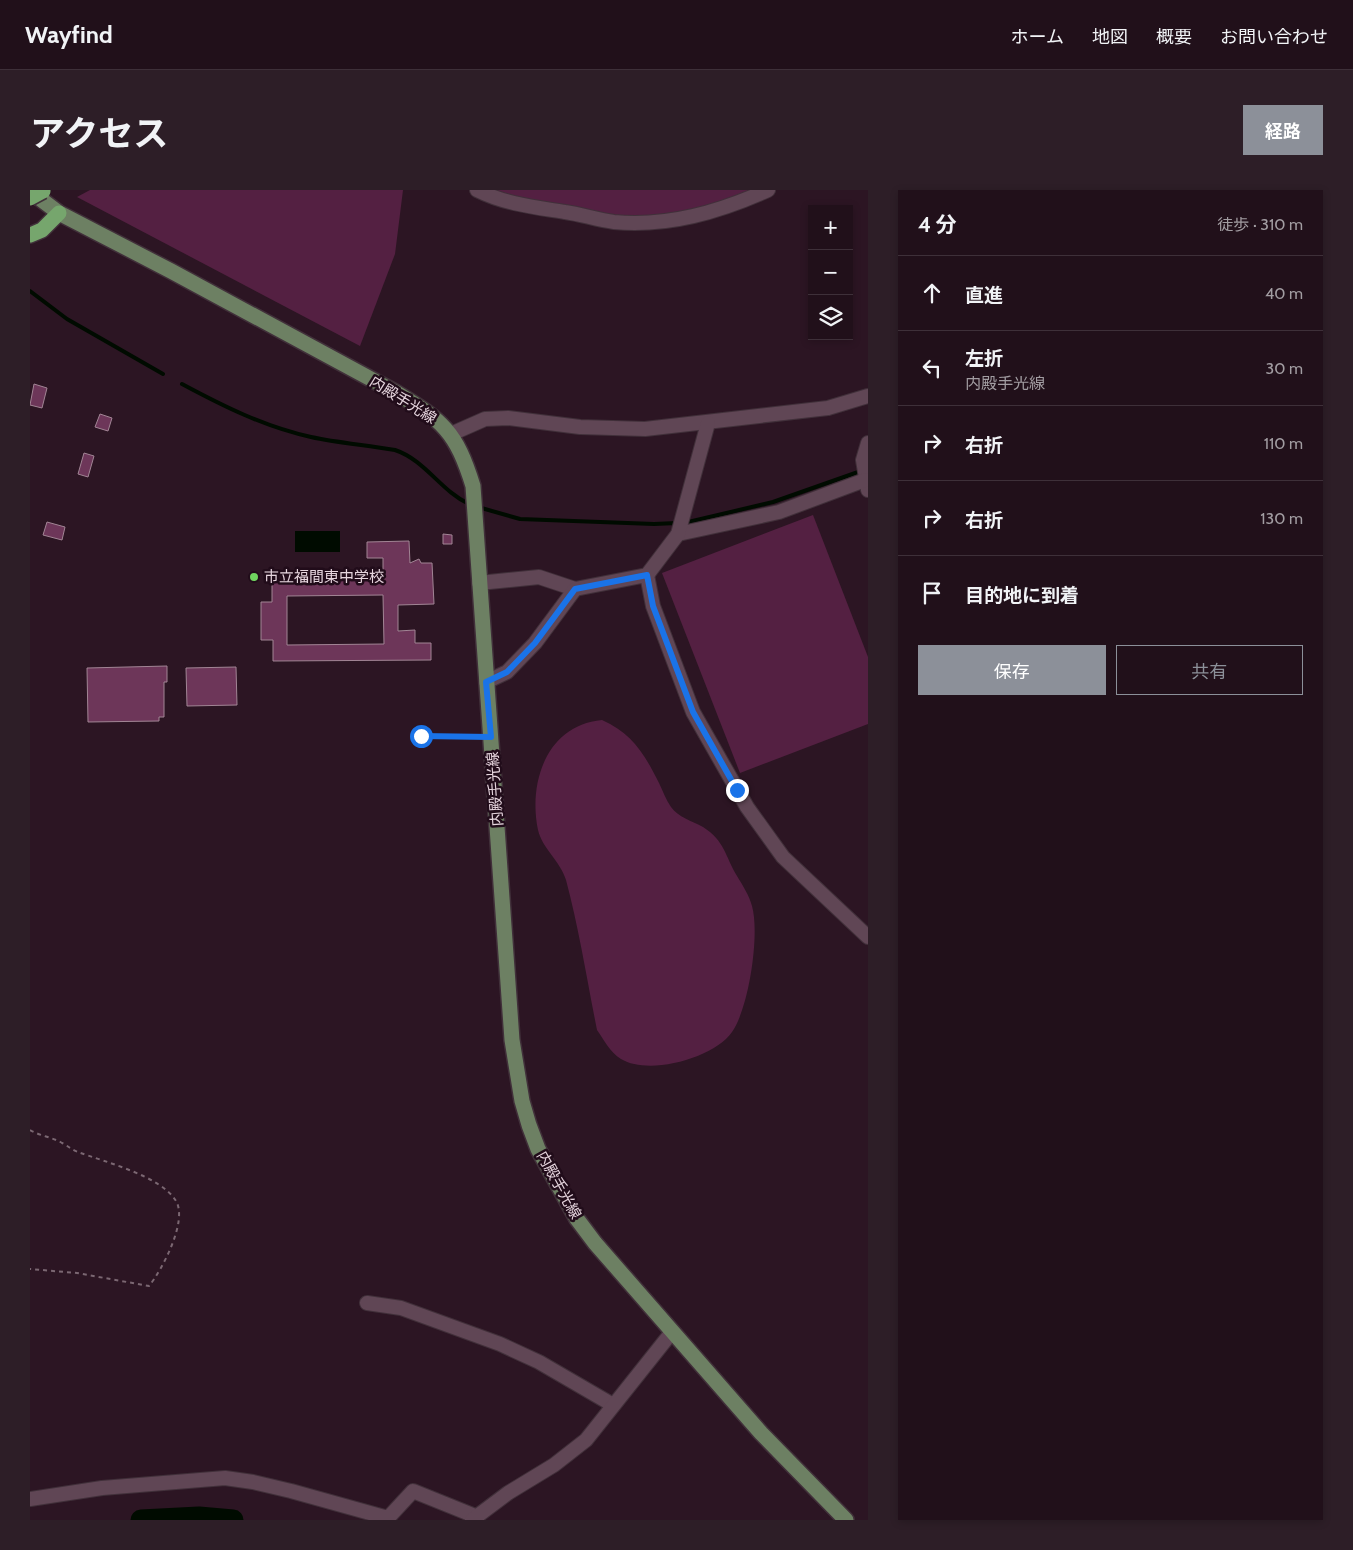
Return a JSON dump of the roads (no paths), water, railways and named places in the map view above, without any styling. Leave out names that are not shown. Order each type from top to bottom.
[{"type":"highway","points":[[30,235],[42,230],[59,213]]},
{"type":"main road","name":"内殿手光線","points":[[37,192],[59,213],[395,392],[421,408],[451,434],[465,461],[473,486],[478,583],[491,737],[512,1040],[522,1101],[529,1125],[538,1149],[578,1219],[595,1243],[761,1433],[846,1520]]},
{"type":"street","points":[[477,190],[491,197],[529,207],[567,212],[613,222],[649,222],[699,216],[734,205],[768,190]]},
{"type":"street","points":[[451,434],[485,419],[493,418],[611,429],[645,429],[828,408],[868,396]]},
{"type":"street","points":[[478,583],[539,577],[575,589],[647,575],[678,534],[708,423]]},
{"type":"street","points":[[678,534],[779,512],[866,485],[863,460],[868,443]]},
{"type":"street","points":[[647,575],[653,606],[693,712],[747,807],[783,857],[868,937]]},
{"type":"street","points":[[486,682],[507,672],[535,643],[575,589]]},
{"type":"street","points":[[367,1303],[401,1308],[500,1344],[539,1362],[613,1405]]},
{"type":"street","points":[[30,1499],[102,1488],[225,1478],[291,1491],[388,1518],[413,1491],[474,1518],[554,1465],[586,1440],[672,1332]]},
{"type":"waterway","points":[[30,291],[67,319],[163,374]]},
{"type":"waterway","points":[[182,384],[229,408],[277,428],[321,439],[395,450],[415,461],[450,491],[469,504]]},
{"type":"waterway","points":[[684,523],[773,502],[861,471]]},
{"type":"waterway","points":[[478,507],[520,519],[654,524],[677,523]]},
{"type":"waterway","points":[[141,1520],[199,1517],[233,1520]]},
{"type":"place","name":"市立福間東中学校","points":[[254,577]]}]
